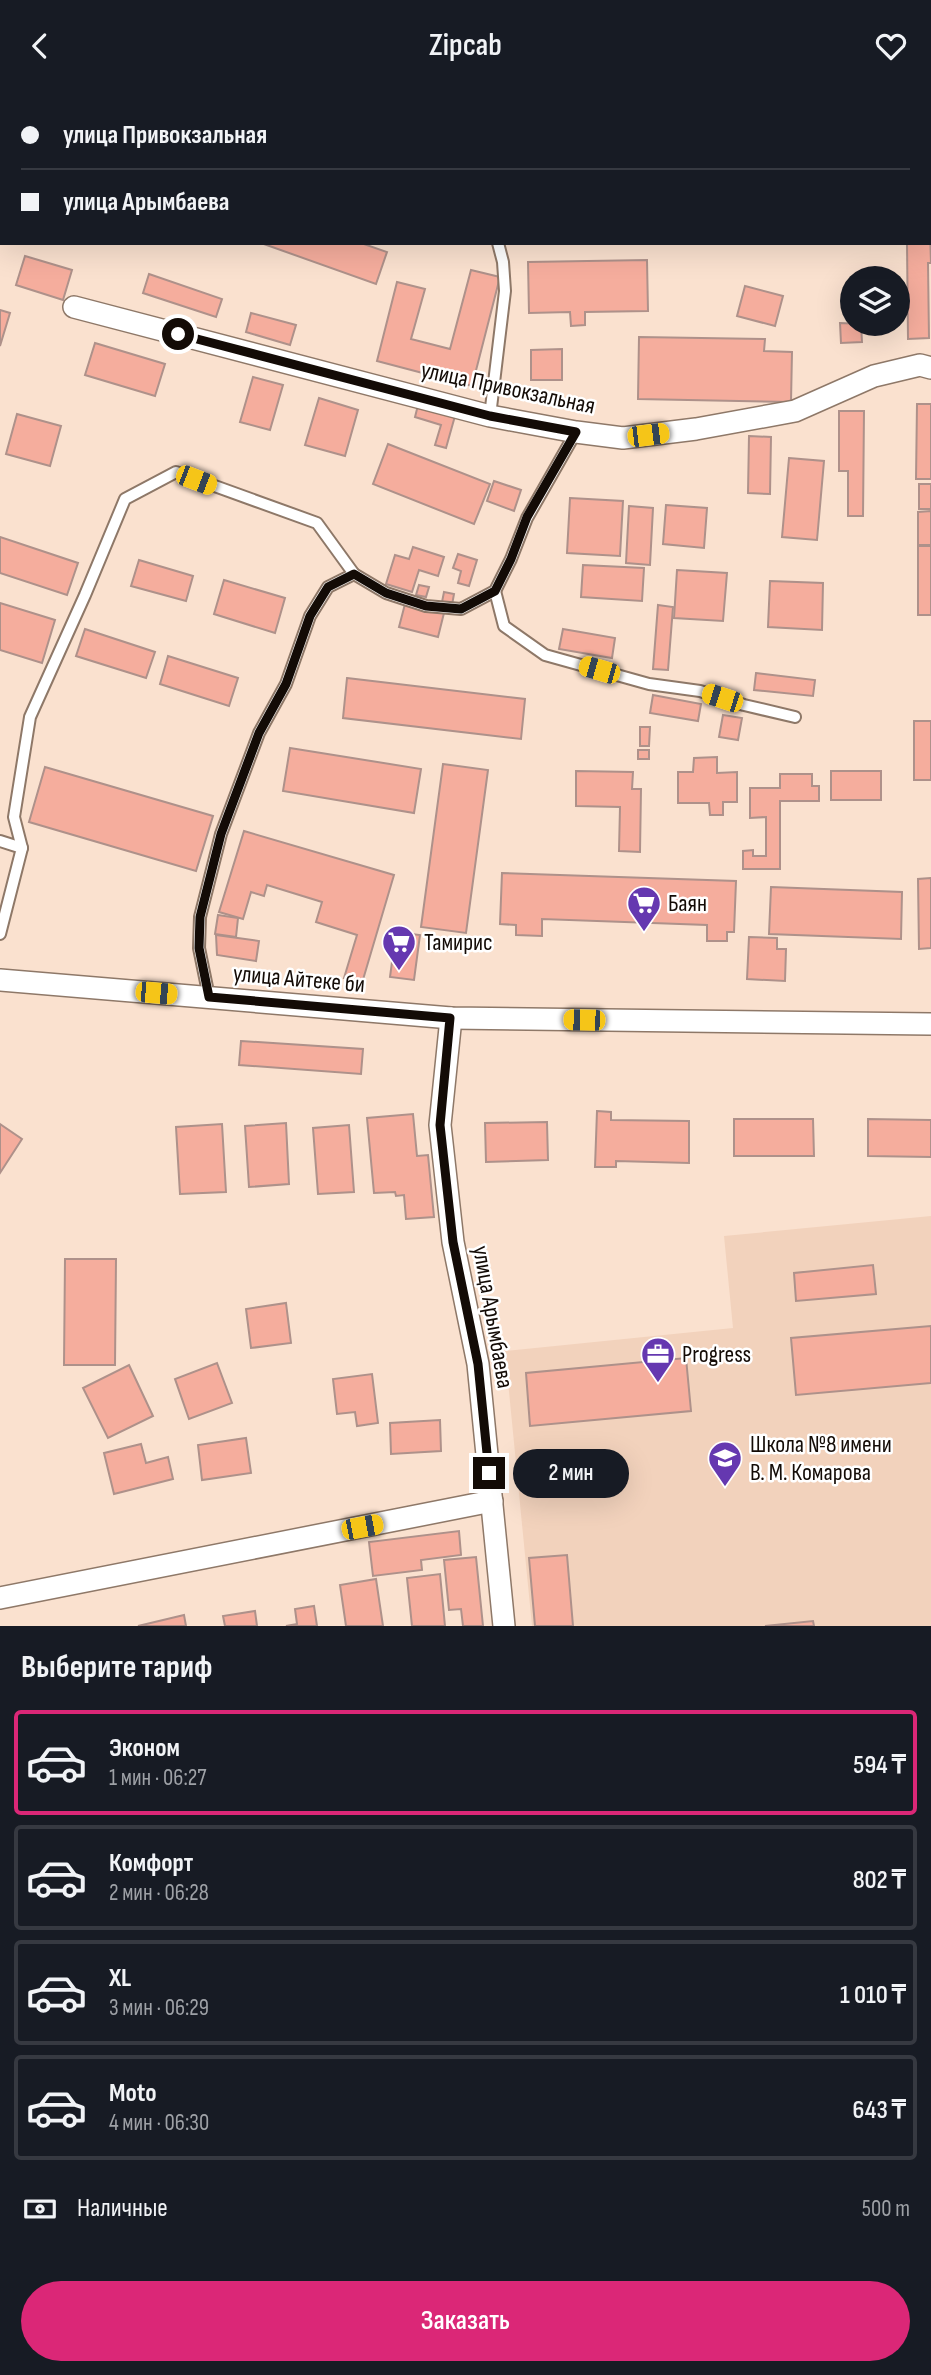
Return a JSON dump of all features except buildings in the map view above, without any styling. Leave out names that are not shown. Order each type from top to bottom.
[{"type":"street","name":"улица Привокзальная","points":[[74,307],[490,416],[624,438],[709,427],[795,411],[874,376],[920,365],[931,368]]},
{"type":"street","name":"улица Айтеке би","points":[[0,980],[450,1018],[931,1024]]},
{"type":"street","name":"улица Арымбаева","points":[[450,1018],[440,1125],[453,1242],[478,1364],[504,1626]]},
{"type":"street","points":[[0,1598],[492,1501]]},
{"type":"lane","points":[[490,416],[505,291],[498,245]]},
{"type":"lane","points":[[0,934],[22,848],[14,817],[30,717],[125,499],[176,472],[317,523],[354,574],[386,593],[426,606],[461,609],[495,591],[527,517],[576,432]]},
{"type":"lane","points":[[209,997],[199,948],[200,917],[221,834],[259,733],[286,684],[310,616],[328,587],[354,574]]},
{"type":"lane","points":[[495,591],[504,626],[545,655],[649,684],[700,691],[795,717]]},
{"type":"lane","points":[[0,842],[22,848]]},
{"type":"shaded area","name":"Школа №8 имени В. М. Комарова","points":[[931,1216],[931,1626],[532,1626],[505,1351],[733,1328],[724,1236]]},
{"type":"place","name":"Баян","points":[[644,933]]},
{"type":"place","name":"Тамирис","points":[[399,972]]},
{"type":"place","name":"Progress","points":[[658,1384]]},
{"type":"place","name":"Школа №8 имени В. М. Комарова","points":[[725,1488]]},
{"type":"route","points":[[178,334],[490,416],[576,432],[527,517],[495,591],[461,609],[426,606],[386,593],[354,574],[328,587],[310,616],[286,684],[259,733],[249,758],[221,834],[200,917],[199,948],[209,997],[450,1018],[440,1125],[453,1242],[478,1364],[489,1473]]}]
